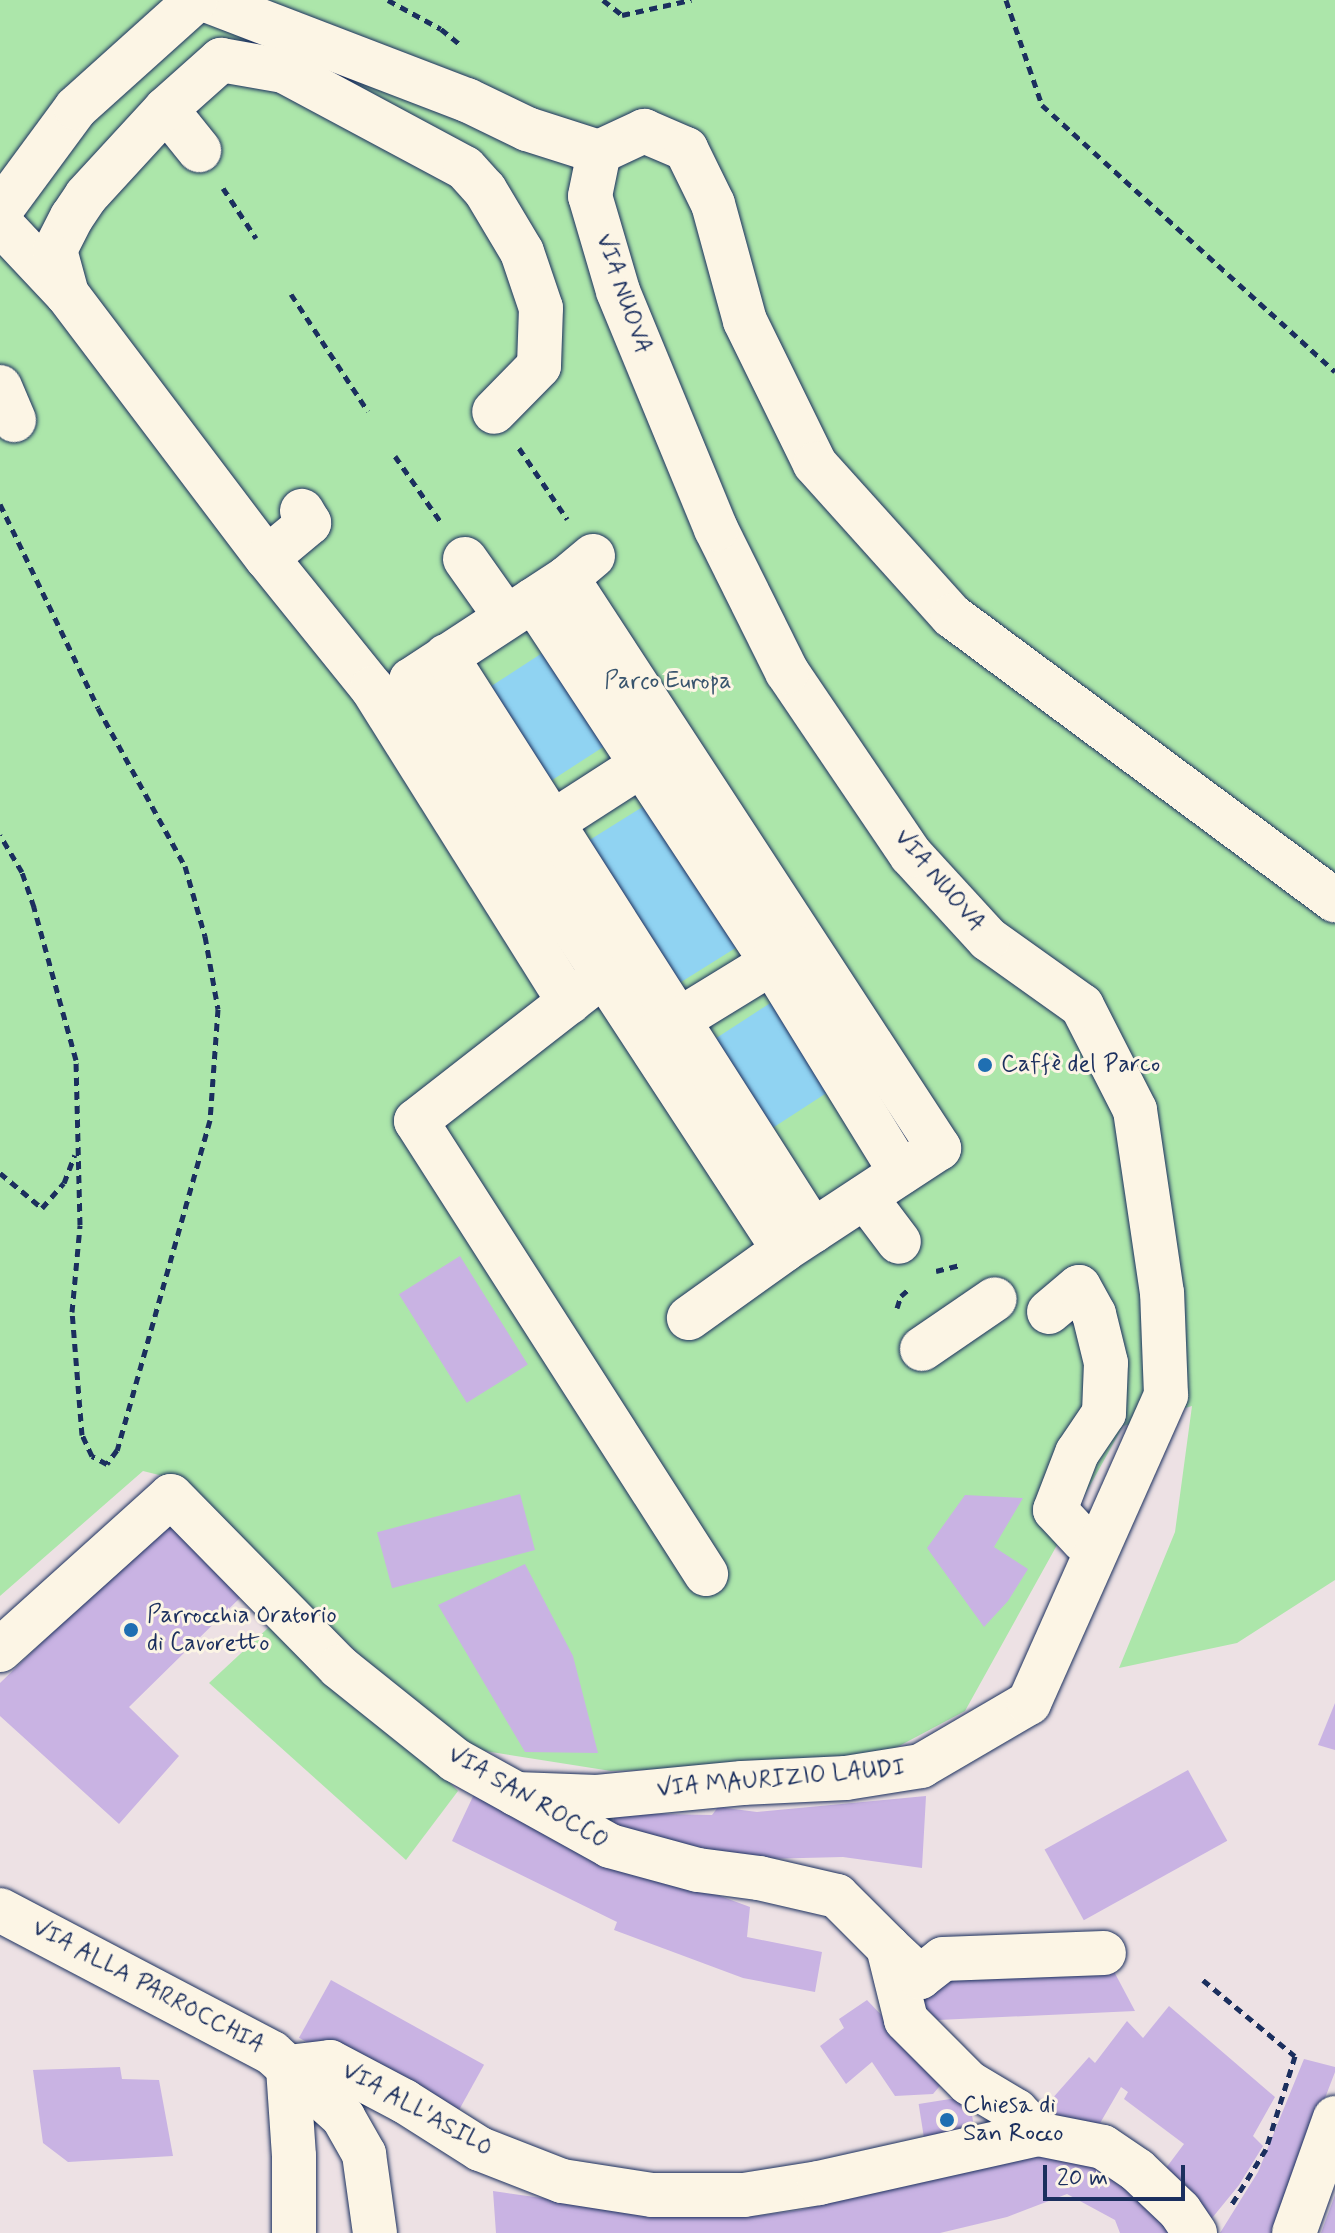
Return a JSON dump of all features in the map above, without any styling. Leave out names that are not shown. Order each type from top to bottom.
[{"type":"street","points":[[0,211],[76,108],[196,0]]},
{"type":"street","points":[[206,0],[467,100],[527,129],[599,152],[644,131],[686,149],[713,204],[745,321],[815,464],[952,616],[1335,900]]},
{"type":"street","points":[[67,294],[55,250],[72,217],[86,196],[166,109],[221,60],[284,71],[465,168],[485,190],[522,252],[541,308],[539,366],[494,412]]},
{"type":"street","points":[[166,109],[199,150]]},
{"type":"street","name":"VIA NUOVA","points":[[599,152],[590,196],[618,291],[716,529],[787,672],[911,855],[988,939],[1082,1006],[1135,1110],[1162,1293],[1166,1395]]},
{"type":"street","points":[[0,223],[67,294],[267,558],[412,679],[534,834],[798,1240]]},
{"type":"street","points":[[267,558],[309,523],[302,511]]},
{"type":"street","points":[[465,559],[550,588],[789,953],[939,1148],[798,1240],[689,1318]]},
{"type":"street","points":[[412,679],[550,588]]},
{"type":"street","points":[[412,679],[569,1002]]},
{"type":"street","points":[[534,834],[659,753]]},
{"type":"street","points":[[534,834],[604,975],[662,1030]]},
{"type":"street","points":[[662,1030],[789,953]]},
{"type":"street","points":[[604,975],[416,1121],[706,1574]]},
{"type":"street","points":[[865,1197],[899,1242]]},
{"type":"street","points":[[1049,1312],[1079,1287],[1094,1314],[1106,1363],[1104,1413],[1077,1453],[1055,1510],[1084,1541]]},
{"type":"street","points":[[922,1349],[968,1334],[995,1299]]},
{"type":"street","name":"VIA MAURIZIO LAUDI","points":[[516,1794],[597,1797],[742,1783],[846,1778],[921,1766],[1029,1703],[1166,1395]]},
{"type":"street","name":"VIA SAN ROCCO","points":[[0,1650],[171,1496],[339,1667],[455,1760],[610,1846],[698,1870],[759,1878],[837,1896],[920,1977],[943,1959],[1104,1953]]},
{"type":"street","name":"VIA ALLA PARROCCHIA","points":[[0,1910],[272,2053],[343,2117],[364,2154],[375,2233]]},
{"type":"street","points":[[888,1947],[906,2020],[969,2083],[1016,2111],[1038,2134],[1103,2147],[1137,2170],[1180,2211],[1195,2233]]},
{"type":"street","name":"VIA ALL'ASILO","points":[[288,2067],[330,2062],[480,2149],[562,2181],[652,2195],[744,2195],[804,2186],[1038,2134]]},
{"type":"street","points":[[288,2067],[294,2156],[294,2233]]},
{"type":"street","points":[[1294,2233],[1335,2118]]},
{"type":"path","points":[[603,0],[622,15],[691,0]]},
{"type":"path","points":[[1006,0],[1042,105],[1335,372]]},
{"type":"path","points":[[199,150],[256,238]]},
{"type":"path","points":[[291,294],[368,411]]},
{"type":"path","points":[[494,412],[550,588]]},
{"type":"path","points":[[395,456],[465,559]]},
{"type":"path","points":[[0,504],[98,708],[185,866],[205,936],[218,1009],[210,1120],[117,1450],[107,1464],[92,1456],[82,1435],[72,1312],[80,1225],[76,1060],[26,883],[0,835]]},
{"type":"path","points":[[0,1173],[42,1208],[64,1183],[77,1151]]},
{"type":"path","points":[[1203,1980],[1295,2056],[1266,2149],[1248,2184],[1230,2206]]},
{"type":"green space","name":"Parco Europa","points":[[0,0],[1335,0],[1335,1580],[1237,1643],[1119,1668],[1175,1532],[1192,1406],[1123,1426],[965,1711],[869,1762],[611,1771],[453,1746],[179,1480],[143,1471],[0,1596]]},
{"type":"green space","points":[[283,1614],[458,1791],[406,1860],[209,1683]]},
{"type":"water","points":[[553,646],[614,740],[546,784],[485,690]]},
{"type":"water","points":[[652,801],[742,944],[677,985],[588,841]]},
{"type":"water","points":[[778,998],[836,1087],[769,1130],[712,1041]]},
{"type":"building","points":[[460,1256],[528,1365],[467,1403],[399,1294]]},
{"type":"building","points":[[520,1494],[535,1550],[392,1588],[377,1532]]},
{"type":"building","points":[[965,1495],[1023,1498],[994,1547],[1028,1569],[1008,1601],[984,1627],[927,1548]]},
{"type":"building","name":"Parrocchia Oratorio di Cavoretto","points":[[174,1515],[247,1591],[129,1707],[179,1756],[119,1824],[0,1716],[0,1683]]},
{"type":"building","points":[[525,1564],[573,1656],[598,1753],[525,1752],[438,1605]]},
{"type":"building","points":[[1335,1703],[1335,1750],[1318,1745]]},
{"type":"building","points":[[1188,1770],[1227,1841],[1084,1920],[1045,1850]]},
{"type":"building","points":[[476,1790],[647,1869],[750,1907],[747,1937],[822,1952],[815,1992],[743,1978],[614,1930],[617,1922],[452,1841]]},
{"type":"building","points":[[926,1796],[922,1868],[843,1857],[760,1859],[610,1841],[615,1813],[712,1815],[718,1807],[757,1812]]},
{"type":"building","points":[[1110,1964],[1135,2011],[938,2020],[918,2001],[947,1968]]},
{"type":"building","points":[[331,1980],[484,2065],[452,2123],[299,2038]]},
{"type":"building","points":[[867,2000],[944,2081],[933,2094],[895,2096],[872,2062],[846,2084],[820,2046],[844,2028],[839,2019]]},
{"type":"building","points":[[1169,2006],[1275,2097],[1253,2136],[1263,2146],[1239,2185],[1208,2223],[1157,2180],[1184,2144],[1124,2099],[1128,2092],[1121,2087],[1092,2137],[1035,2118],[1089,2057],[1095,2063],[1127,2021],[1143,2038]]},
{"type":"building","points":[[1304,2059],[1335,2067],[1335,2072],[1307,2145],[1280,2233],[1220,2233],[1258,2172]]},
{"type":"building","points":[[120,2067],[122,2079],[159,2080],[173,2156],[68,2162],[43,2143],[33,2070]]},
{"type":"building","name":"Chiesa di San Rocco","points":[[969,2096],[975,2136],[925,2143],[919,2104]]},
{"type":"building","points":[[1050,2147],[1110,2159],[1181,2233],[1120,2233],[1115,2220],[1067,2194],[1007,2217],[940,2233],[496,2233],[493,2191],[662,2215],[756,2216],[801,2210],[986,2160]]},
{"type":"building","points":[[1335,2195],[1335,2233],[1321,2233]]},
{"type":"place","name":"Caffè del Parco","points":[[985,1065]]},
{"type":"place","name":"Parrocchia Oratorio di Cavoretto","points":[[131,1630]]},
{"type":"place","name":"Chiesa di San Rocco","points":[[947,2120]]}]
